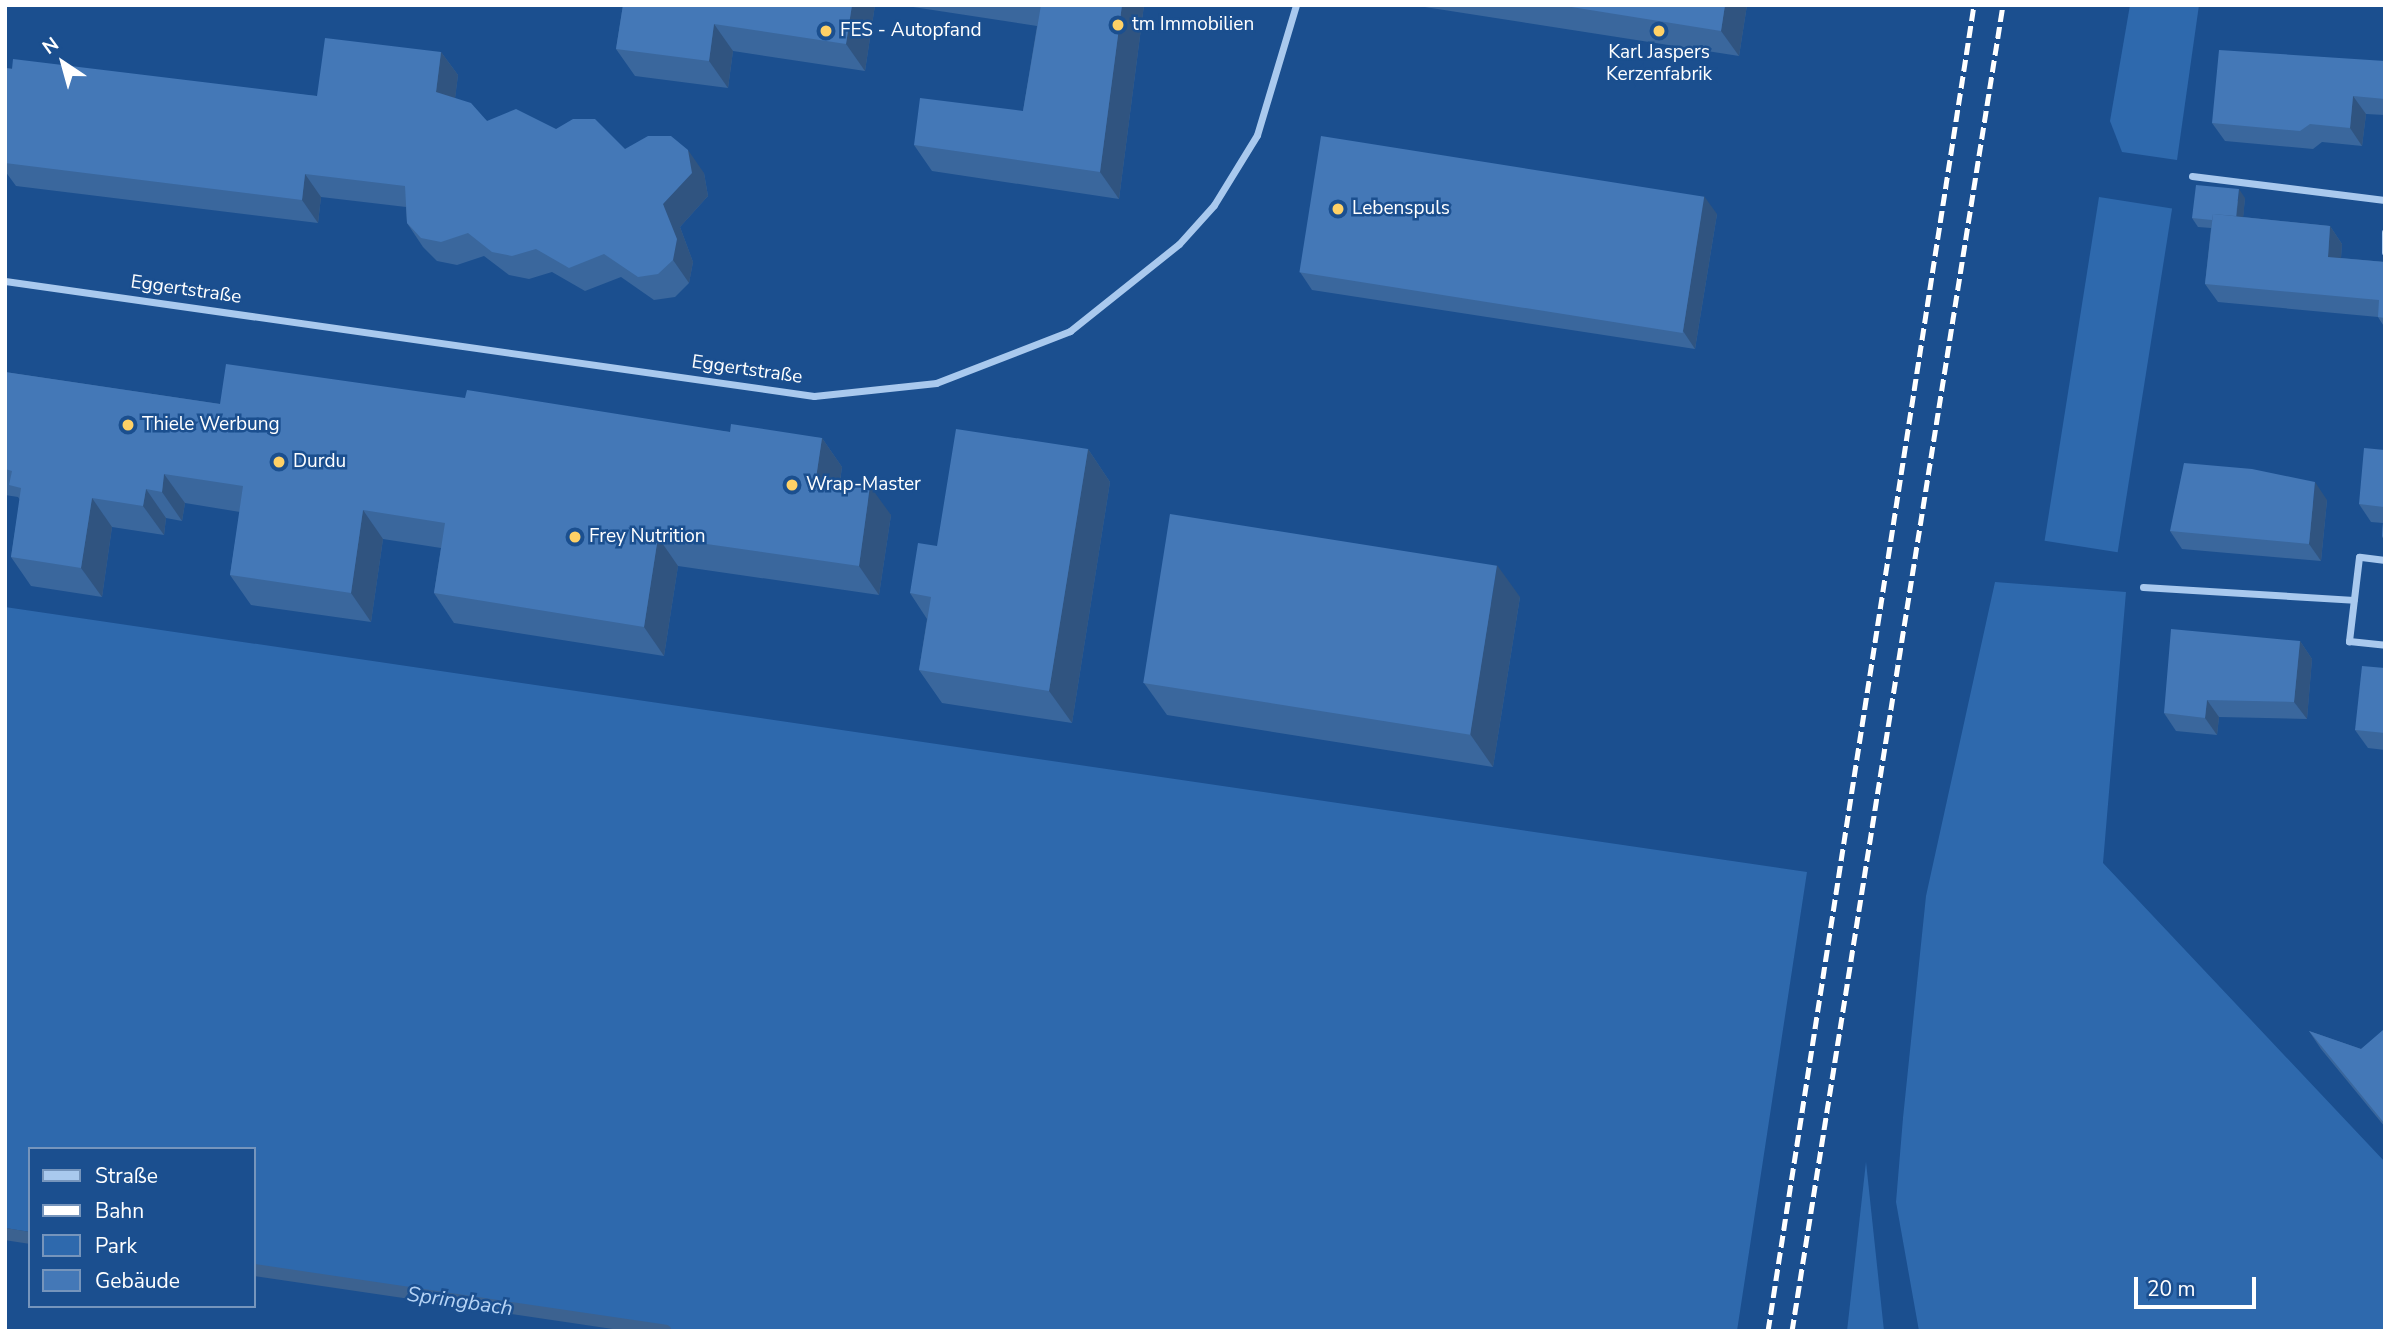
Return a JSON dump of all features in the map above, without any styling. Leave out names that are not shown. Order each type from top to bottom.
[{"type":"street","name":"Eggertstraße","points":[[5,281],[814,396],[936,383],[1070,331],[1179,244],[1214,205],[1258,135],[1296,5]]},
{"type":"street","points":[[2192,176],[2385,200]]},
{"type":"street","points":[[2385,232],[2385,251]]},
{"type":"street","points":[[2385,561],[2359,557],[2349,640],[2385,645]]},
{"type":"street","points":[[2143,587],[2354,600]]},
{"type":"green space","points":[[2130,5],[2199,5],[2177,160],[2122,152],[2110,121]]},
{"type":"green space","points":[[2099,197],[2172,209],[2118,552],[2045,541]]},
{"type":"green space","points":[[1995,582],[2126,592],[2103,863],[2385,1162],[2385,1331],[1919,1331],[1896,1202],[1903,1118],[1926,896]]},
{"type":"green space","points":[[5,607],[1807,872],[1737,1331],[664,1331],[256,1267],[256,1147],[28,1147],[28,1232],[5,1228]]},
{"type":"green space","points":[[1866,1162],[1884,1331],[1847,1331]]},
{"type":"building","points":[[623,5],[852,5],[846,44],[714,24],[709,61],[616,49]]},
{"type":"building","points":[[1041,5],[1122,5],[1100,172],[914,145],[920,98],[1023,111]]},
{"type":"building","points":[[1559,5],[1725,5],[1721,31]]},
{"type":"building","points":[[325,38],[441,52],[436,92],[471,103],[487,121],[516,109],[556,129],[573,119],[595,119],[625,149],[648,136],[671,136],[688,150],[692,173],[663,204],[677,239],[673,260],[658,274],[638,277],[604,254],[569,268],[536,249],[512,256],[492,252],[468,233],[441,242],[421,238],[407,223],[405,186],[305,174],[302,200],[5,163],[5,68],[12,69],[13,59],[317,96]]},
{"type":"building","points":[[2219,50],[2385,61],[2385,99],[2353,96],[2350,128],[2310,124],[2300,131],[2212,123]]},
{"type":"building","points":[[1321,136],[1704,197],[1683,333],[1299,272]]},
{"type":"building","points":[[2196,185],[2239,189],[2236,216],[2213,214],[2212,220],[2192,218]]},
{"type":"building","points":[[2213,214],[2330,226],[2328,257],[2385,262],[2385,318],[2378,317],[2379,300],[2205,284]]},
{"type":"building","points":[[226,364],[465,398],[467,390],[730,432],[731,424],[822,438],[816,478],[870,486],[859,566],[658,537],[644,627],[434,593],[445,523],[363,510],[351,593],[230,575],[243,486],[164,474],[162,492],[146,489],[143,506],[92,498],[81,568],[11,557],[21,488],[9,485],[12,471],[5,469],[5,372],[220,404]]},
{"type":"building","points":[[956,429],[1088,449],[1049,691],[919,670],[931,597],[910,593],[918,543],[937,546]]},
{"type":"building","points":[[2364,448],[2385,450],[2385,534],[2382,537],[2384,507],[2359,504]]},
{"type":"building","points":[[2184,463],[2252,469],[2315,482],[2309,544],[2170,531]]},
{"type":"building","points":[[1170,514],[1497,566],[1470,735],[1143,683]]},
{"type":"building","points":[[2171,629],[2300,641],[2294,702],[2207,700],[2205,718],[2164,713]]},
{"type":"building","points":[[2362,666],[2385,668],[2385,733],[2355,730]]},
{"type":"building","points":[[2383,1030],[2385,1124],[2309,1031],[2361,1049]]},
{"type":"waterway","name":"Springbach","points":[[5,1234],[28,1238]]},
{"type":"waterway","name":"Springbach","points":[[256,1270],[666,1331]]},
{"type":"railway","points":[[1768,1331],[1974,5]]},
{"type":"railway","points":[[1792,1331],[2003,5]]},
{"type":"place","name":"tm Immobilien","points":[[1118,25]]},
{"type":"place","name":"FES - Autopfand","points":[[826,31]]},
{"type":"place","name":"Karl Jaspers Kerzenfabrik","points":[[1659,31]]},
{"type":"place","name":"Lebenspuls","points":[[1338,209]]},
{"type":"place","name":"Thiele Werbung","points":[[128,425]]},
{"type":"place","name":"Durdu","points":[[279,462]]},
{"type":"place","name":"Wrap-Master","points":[[792,485]]},
{"type":"place","name":"Frey Nutrition","points":[[575,537]]}]
